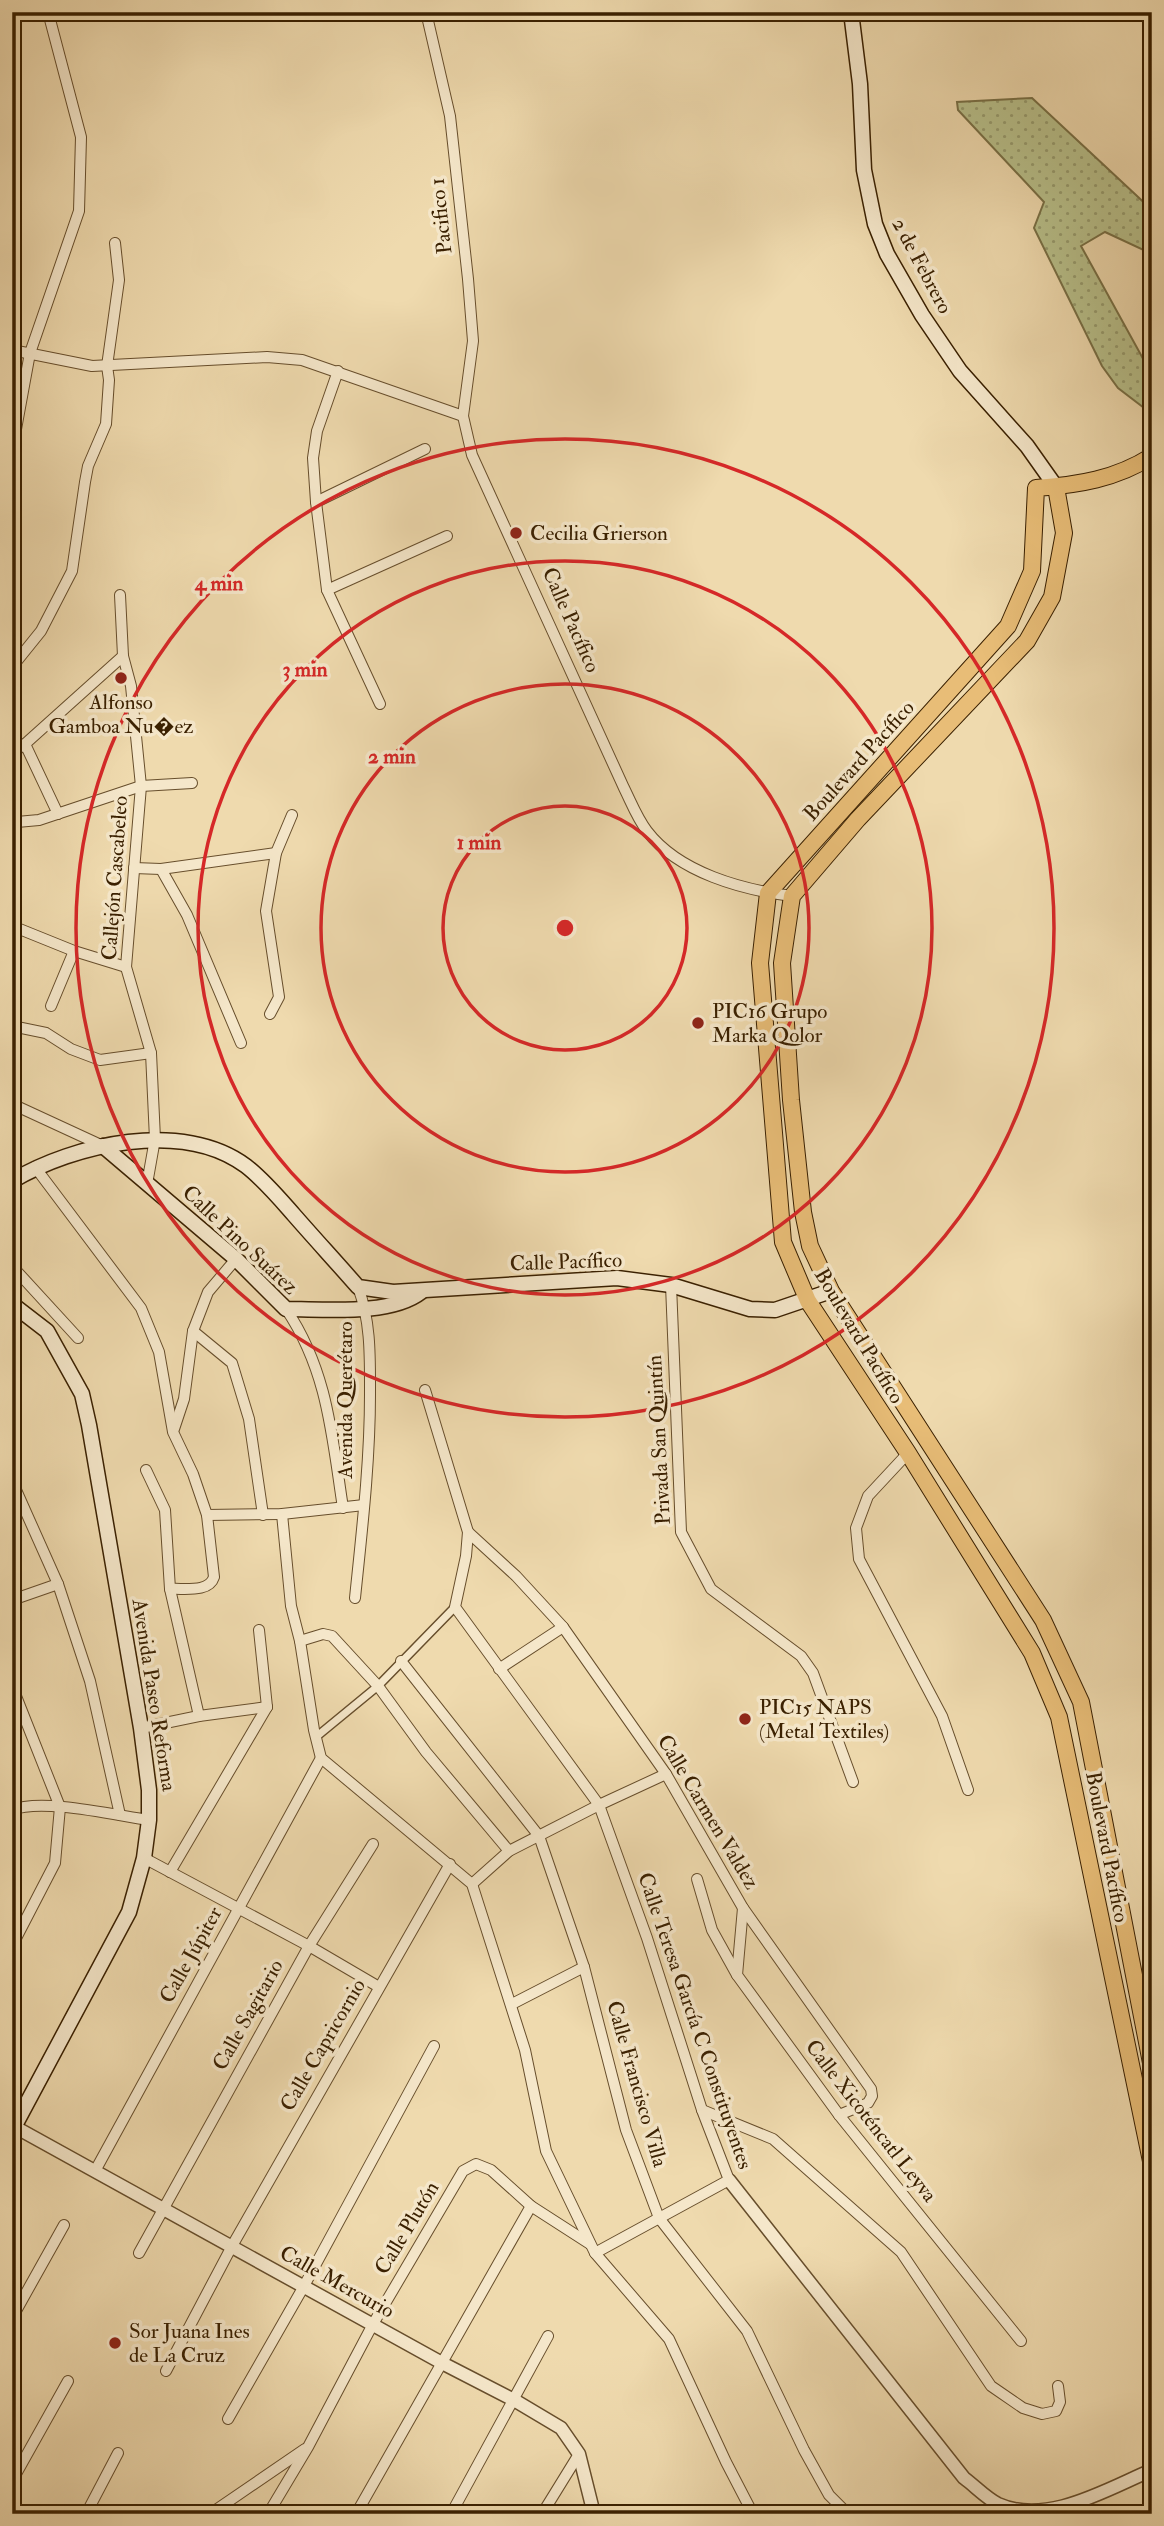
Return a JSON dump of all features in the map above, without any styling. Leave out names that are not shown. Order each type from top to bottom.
[{"type":"main road","name":"2 de Febrero","points":[[851,12],[860,84],[864,170],[875,223],[887,254],[922,315],[960,371],[999,413],[1056,487]]},
{"type":"main road","points":[[1038,462],[1036,488],[1096,481],[1134,468],[1152,456]]},
{"type":"main road","name":"Boulevard Pacífico","points":[[1056,487],[1064,533],[1052,597],[1027,642],[858,819],[792,896],[782,963],[791,1100],[803,1212],[810,1247],[831,1292],[1043,1620],[1081,1702],[1152,2068]]},
{"type":"main road","name":"Boulevard Pacífico","points":[[1036,488],[1032,571],[1008,626],[768,893],[760,963],[783,1242],[808,1301],[908,1453],[1032,1653],[1059,1717],[1146,2112],[1152,2166]]},
{"type":"main road","name":"Avenida Querétaro","points":[[12,1181],[35,1167],[103,1146],[155,1139],[218,1151],[244,1165],[266,1184],[358,1287]]},
{"type":"main road","name":"Calle Pino Suárez","points":[[103,1146],[236,1259],[286,1310]]},
{"type":"main road","name":"Calle Pacífico","points":[[358,1287],[393,1292],[423,1291],[617,1278],[671,1285],[750,1309],[775,1310],[831,1292]]},
{"type":"main road","name":"Calle Pacífico","points":[[286,1310],[382,1307],[410,1300],[423,1291]]},
{"type":"main road","name":"Avenida Paseo Reforma","points":[[13,2128],[129,1912],[144,1858],[149,1820],[149,1790],[141,1728],[82,1394],[47,1331],[18,1308]]},
{"type":"street","points":[[12,451],[30,353],[79,211],[81,137],[48,12]]},
{"type":"street","name":"Pacifico 1","points":[[426,12],[450,116],[468,279],[472,341],[463,416]]},
{"type":"street","points":[[12,667],[41,631],[72,571],[88,467],[106,424],[109,380],[107,366],[119,280],[115,243]]},
{"type":"street","points":[[12,349],[92,366],[267,357],[302,360],[463,416]]},
{"type":"street","points":[[338,371],[317,430],[313,458],[327,590],[380,704]]},
{"type":"street","name":"Calle Pacífico","points":[[463,416],[472,455],[484,483],[641,822],[661,845],[680,860],[710,876],[768,893],[792,896]]},
{"type":"street","points":[[316,502],[425,449]]},
{"type":"street","points":[[327,590],[447,536]]},
{"type":"street","name":"Callejón Cascabeleo","points":[[120,595],[123,656],[131,686],[141,786],[126,967],[151,1053],[155,1139],[147,1184]]},
{"type":"street","points":[[12,752],[25,744],[123,656]]},
{"type":"street","points":[[25,744],[58,814]]},
{"type":"street","points":[[18,822],[39,820],[141,786],[192,783]]},
{"type":"street","points":[[270,1014],[279,997],[266,911],[276,853],[292,816]]},
{"type":"street","points":[[134,868],[161,869],[276,853]]},
{"type":"street","points":[[161,869],[187,915],[241,1043]]},
{"type":"street","points":[[12,926],[74,951],[126,967]]},
{"type":"street","points":[[51,1006],[74,951]]},
{"type":"street","points":[[12,1026],[46,1032],[71,1049],[100,1060],[151,1053]]},
{"type":"street","points":[[12,1104],[103,1146]]},
{"type":"street","points":[[35,1167],[141,1308],[159,1352],[173,1432],[193,1474],[207,1515],[214,1577],[213,1583],[207,1587],[170,1589]]},
{"type":"street","points":[[173,1432],[184,1399],[193,1331],[208,1292],[236,1259]]},
{"type":"street","points":[[12,1266],[78,1338]]},
{"type":"street","name":"Privada San Quintín","points":[[671,1285],[681,1532],[711,1589],[801,1656],[813,1673],[853,1782]]},
{"type":"street","name":"Avenida Querétaro","points":[[355,1598],[370,1423],[370,1342],[366,1308],[358,1287]]},
{"type":"street","points":[[12,1323],[18,1308]]},
{"type":"street","name":"Calle Pino Suárez","points":[[286,1310],[303,1334],[325,1395],[342,1508]]},
{"type":"street","points":[[193,1331],[232,1363],[249,1419],[263,1515]]},
{"type":"street","points":[[316,1737],[378,1686],[455,1607],[466,1556],[468,1532],[425,1390]]},
{"type":"street","points":[[908,1453],[868,1496],[856,1528],[859,1559],[942,1716],[968,1790]]},
{"type":"street","points":[[146,1470],[165,1510],[170,1589],[199,1716]]},
{"type":"street","points":[[12,1481],[58,1584],[90,1681],[120,1815]]},
{"type":"street","points":[[207,1515],[282,1514],[364,1505]]},
{"type":"street","points":[[282,1514],[290,1606],[300,1641],[321,1758],[472,1884],[526,2050],[546,2151],[593,2249],[669,2339],[745,2509],[753,2514]]},
{"type":"street","name":"Calle Carmen Valdez","points":[[468,1532],[516,1576],[563,1627],[666,1774],[743,1908],[871,2089],[872,2096],[868,2103],[839,2115]]},
{"type":"street","points":[[12,1600],[58,1584]]},
{"type":"street","name":"Calle Teresa García C Constituyentes","points":[[455,1607],[598,1805],[647,1938],[702,2110],[729,2180],[964,2478],[996,2503],[1006,2507],[1016,2510],[1057,2511],[1152,2470]]},
{"type":"street","points":[[499,1669],[563,1627]]},
{"type":"street","points":[[170,1872],[267,1707],[259,1629]]},
{"type":"street","points":[[300,1641],[323,1634],[332,1636],[378,1686],[426,1752],[509,1851]]},
{"type":"street","name":"Calle Francisco Villa","points":[[401,1661],[540,1836],[584,1967],[626,2130],[659,2218],[747,2331],[828,2495],[848,2514]]},
{"type":"street","points":[[12,1686],[60,1807],[55,1863],[12,1946]]},
{"type":"street","points":[[141,1728],[199,1716],[267,1707]]},
{"type":"street","name":"Calle Júpiter","points":[[95,2171],[321,1758]]},
{"type":"street","points":[[472,1884],[509,1851],[598,1805],[666,1774]]},
{"type":"street","points":[[12,1810],[28,1805],[60,1807],[149,1820]]},
{"type":"street","name":"Calle Sagitario","points":[[139,2253],[309,1946],[373,1844]]},
{"type":"street","points":[[144,1858],[309,1946],[379,1987]]},
{"type":"street","name":"Calle Capricornio","points":[[166,2371],[232,2246],[450,1864]]},
{"type":"street","name":"Calle Xicoténcatl Leyva","points":[[697,1879],[712,1930],[737,1975],[839,2115],[1021,2341]]},
{"type":"street","points":[[737,1975],[743,1908]]},
{"type":"street","points":[[512,2004],[584,1967]]},
{"type":"street","points":[[228,2419],[304,2286],[434,2046]]},
{"type":"street","points":[[702,2110],[773,2139],[901,2252],[991,2386],[1023,2408],[1042,2414],[1056,2411],[1060,2402],[1058,2386]]},
{"type":"street","name":"Calle Mercurio","points":[[13,2128],[561,2428],[579,2454],[594,2514]]},
{"type":"street","name":"Calle Plutón","points":[[268,2514],[308,2446],[373,2324],[463,2171],[476,2164],[491,2170],[531,2206],[593,2249]]},
{"type":"street","points":[[593,2249],[659,2218],[729,2180]]},
{"type":"street","points":[[356,2514],[531,2206]]},
{"type":"street","points":[[12,2318],[64,2225]]},
{"type":"street","points":[[452,2514],[548,2336]]},
{"type":"street","points":[[12,2481],[68,2381]]},
{"type":"street","points":[[210,2514],[308,2446]]},
{"type":"street","points":[[86,2514],[118,2453]]},
{"type":"street","points":[[542,2514],[579,2454]]},
{"type":"green space","points":[[1032,98],[1152,210],[1152,254],[1105,232],[1081,246],[1152,375],[1152,414],[1118,388],[1102,366],[1034,228],[1044,202],[958,110],[957,102]]},
{"type":"place","name":"Cecilia Grierson","points":[[516,533]]},
{"type":"place","name":"Alfonso Gamboa Nu�ez","points":[[121,678]]},
{"type":"place","name":"PIC16 Grupo Marka Qolor","points":[[698,1023]]},
{"type":"place","name":"PIC15 NAPS (Metal Textiles)","points":[[745,1719]]},
{"type":"place","name":"Sor Juana Ines de La Cruz","points":[[115,2343]]}]
